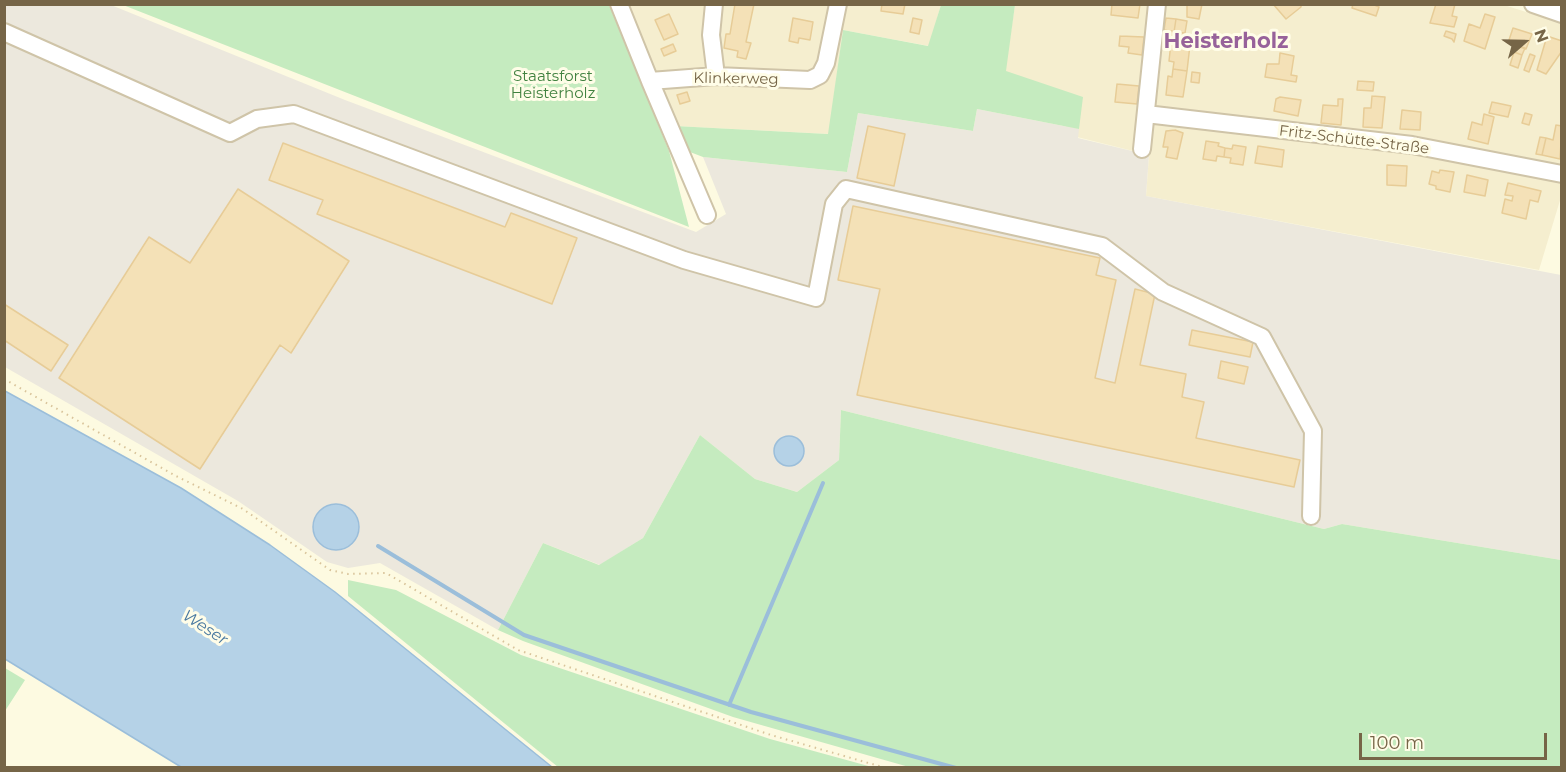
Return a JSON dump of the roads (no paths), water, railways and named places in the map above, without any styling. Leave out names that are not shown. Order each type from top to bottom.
[{"type":"street","points":[[619,4],[707,215]]},
{"type":"street","points":[[714,4],[711,35],[716,76]]},
{"type":"street","name":"Klinkerweg","points":[[650,81],[716,76],[810,80],[820,75],[826,63],[838,4]]},
{"type":"street","points":[[1142,149],[1157,4]]},
{"type":"street","points":[[1533,4],[1562,14]]},
{"type":"street","points":[[4,32],[230,134],[257,119],[294,114],[684,260],[816,298],[834,204],[846,189],[1102,246],[1163,292],[1262,337],[1313,430],[1311,516]]},
{"type":"street","name":"Fritz-Schütte-Straße","points":[[1146,114],[1412,145],[1562,174]]},
{"type":"water","name":"Weser","points":[[5,391],[181,488],[270,545],[335,592],[552,767],[181,767],[5,659]]},
{"type":"water","points":[[789,436],[800,440],[804,451],[800,462],[789,466],[778,462],[774,451],[778,440]]},
{"type":"water","points":[[336,504],[352,511],[359,527],[352,543],[336,550],[320,543],[313,527],[320,511]]},
{"type":"waterway","points":[[729,705],[823,483]]},
{"type":"waterway","points":[[378,546],[524,635],[751,712],[956,768]]},
{"type":"district","name":"Heisterholz","points":[[1226,42]]},
{"type":"park label","name":"Staatsforst Heisterholz","points":[[553,86]]}]
